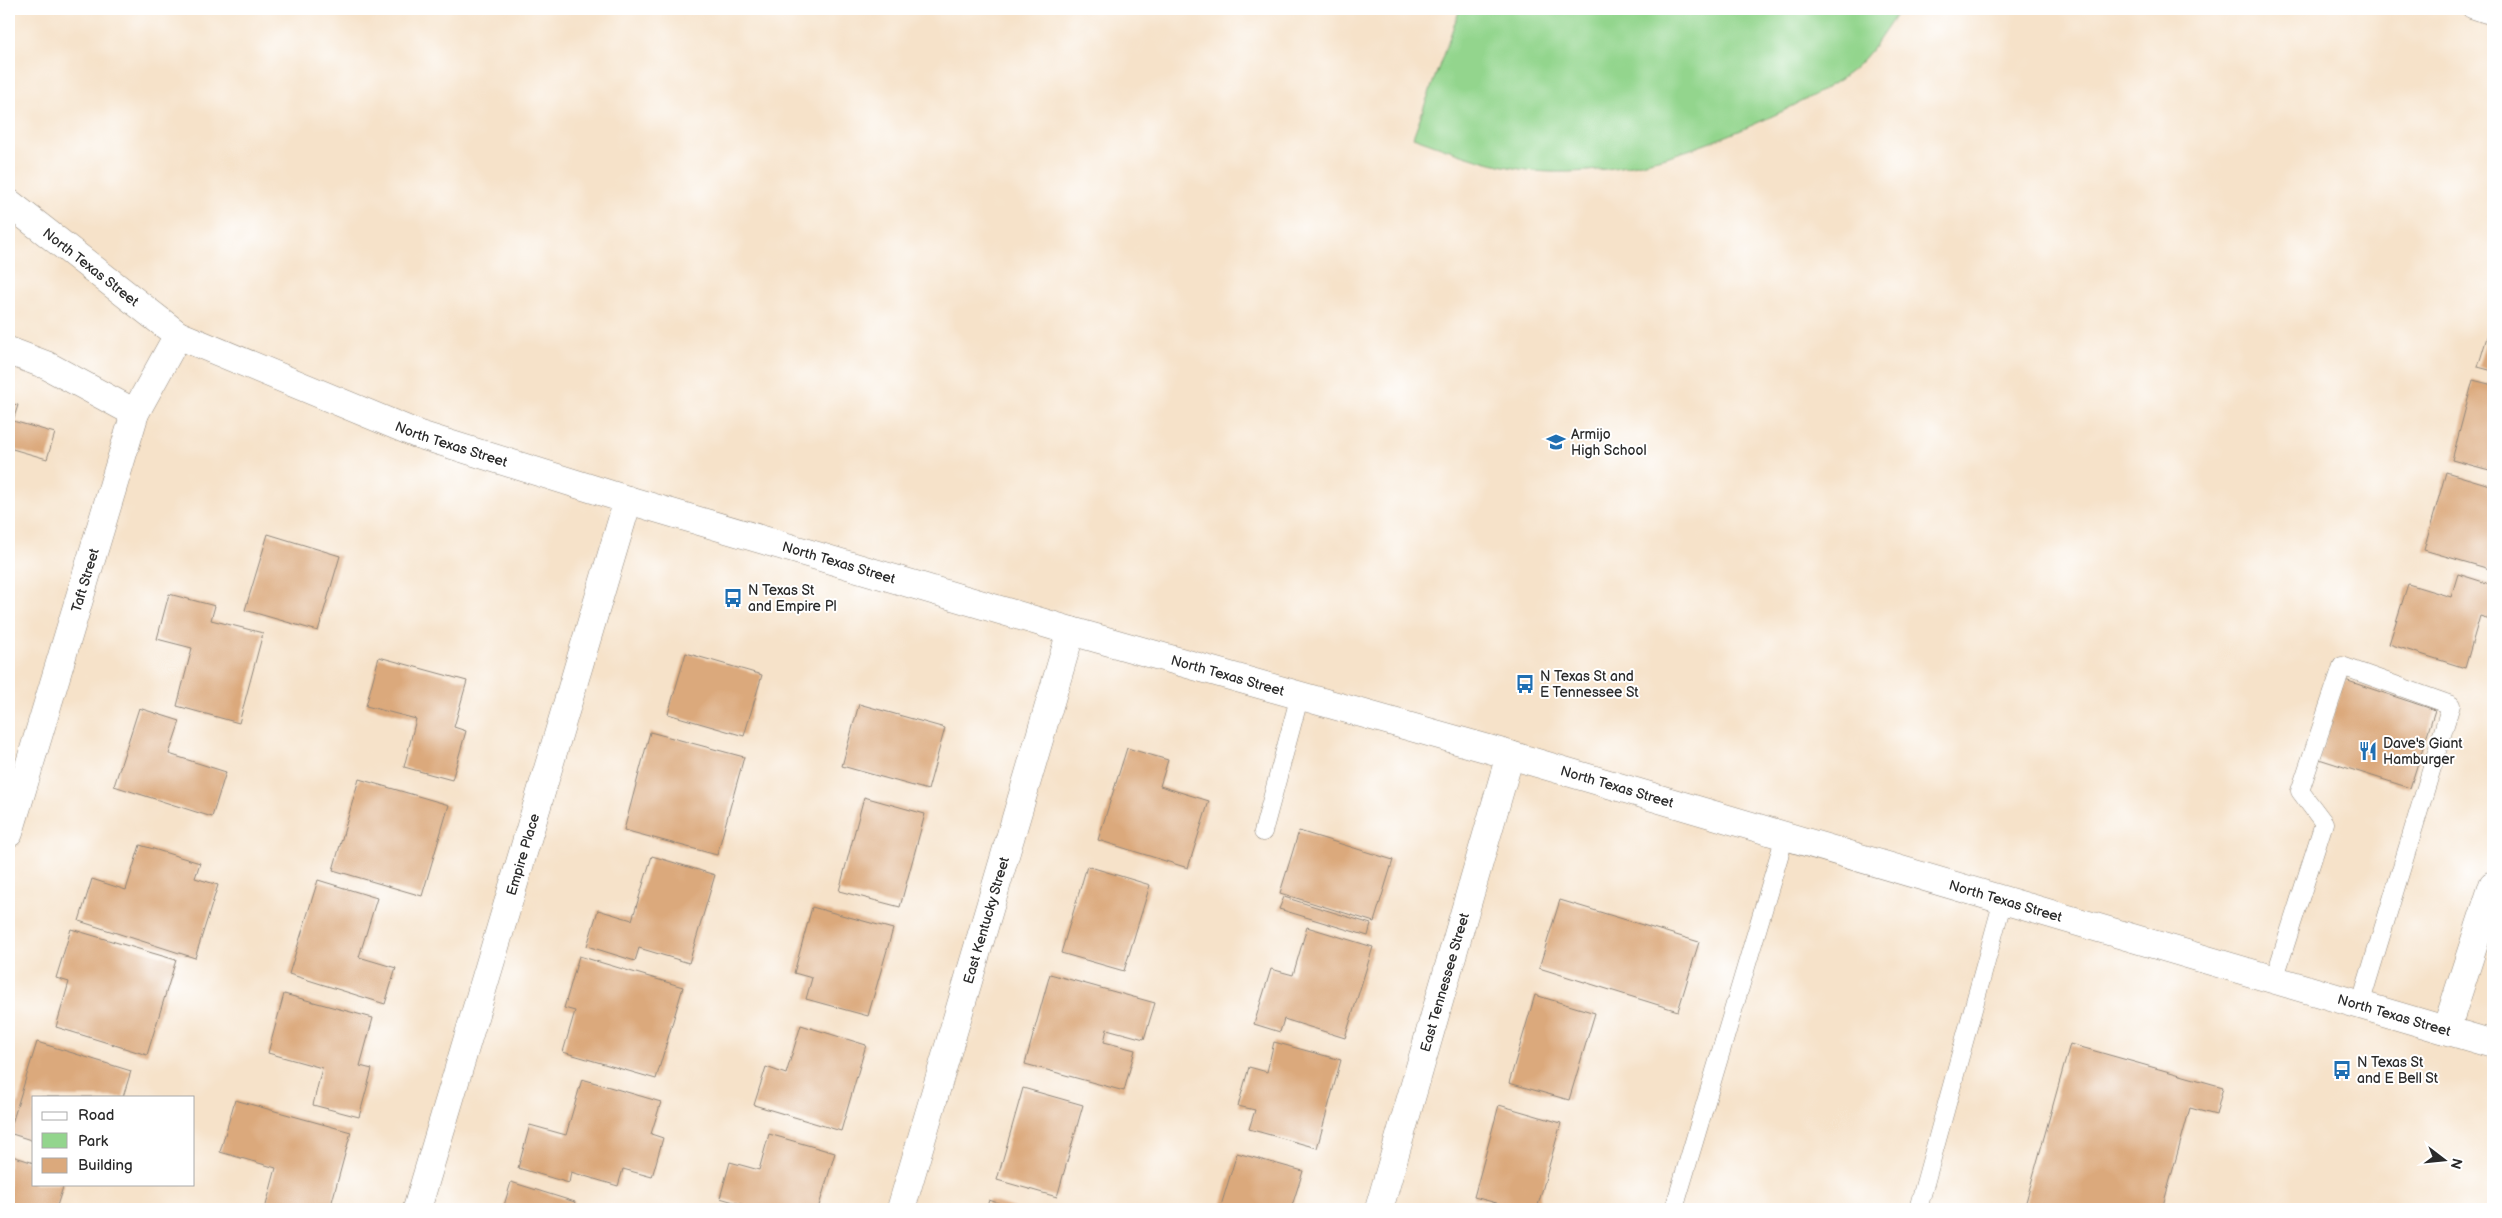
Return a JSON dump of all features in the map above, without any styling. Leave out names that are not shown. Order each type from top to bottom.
[{"type":"main road","name":"North Texas Street","points":[[9,203],[178,335],[417,434],[628,500],[1071,631],[1510,755],[2493,1044]]},
{"type":"main road","name":"Taft Street","points":[[9,833],[135,413],[178,335]]},
{"type":"main road","points":[[9,351],[46,365],[135,413]]},
{"type":"main road","name":"Empire Place","points":[[417,1209],[628,500]]},
{"type":"main road","name":"East Kentucky Street","points":[[901,1209],[1071,631]]},
{"type":"main road","name":"East Tennessee Street","points":[[1379,1209],[1510,755]]},
{"type":"main road","points":[[2446,1030],[2489,914],[2493,885]]},
{"type":"lane","points":[[2471,9],[2486,14],[2488,9]]},
{"type":"lane","points":[[2274,980],[2324,824],[2300,791],[2342,666],[2451,705],[2360,1005]]},
{"type":"lane","points":[[1263,832],[1300,695]]},
{"type":"lane","points":[[1674,1209],[1785,836]]},
{"type":"lane","points":[[1918,1209],[2003,900]]},
{"type":"green space","points":[[1460,9],[1900,9],[1875,46],[1849,73],[1783,111],[1728,136],[1642,163],[1582,171],[1552,172],[1498,165],[1413,137]]},
{"type":"building","points":[[2493,317],[2493,371],[2478,367]]},
{"type":"building","points":[[2473,380],[2493,385],[2493,471],[2452,460]]},
{"type":"building","points":[[9,403],[18,405],[13,421],[55,433],[47,459],[9,448]]},
{"type":"building","points":[[2446,472],[2493,486],[2493,570],[2424,550]]},
{"type":"building","points":[[268,534],[340,556],[318,631],[245,610]]},
{"type":"building","points":[[2458,574],[2493,585],[2493,620],[2480,616],[2465,668],[2389,644],[2408,584],[2451,597]]},
{"type":"building","points":[[169,594],[215,606],[211,620],[263,633],[239,723],[177,706],[192,648],[157,639]]},
{"type":"building","points":[[686,653],[762,675],[744,736],[668,714]]},
{"type":"building","points":[[379,657],[467,681],[454,727],[466,731],[452,780],[404,767],[416,719],[366,706]]},
{"type":"building","points":[[2345,680],[2435,710],[2410,788],[2319,759]]},
{"type":"building","points":[[859,704],[945,728],[928,790],[842,766]]},
{"type":"building","points":[[139,708],[180,721],[169,754],[226,772],[212,817],[114,786]]},
{"type":"building","points":[[650,732],[744,757],[717,855],[624,830]]},
{"type":"building","points":[[1127,748],[1168,760],[1160,786],[1209,801],[1188,868],[1098,840]]},
{"type":"building","points":[[359,779],[449,805],[422,896],[333,870]]},
{"type":"building","points":[[864,797],[925,814],[900,907],[839,891]]},
{"type":"building","points":[[1299,831],[1393,860],[1374,922],[1280,893]]},
{"type":"building","points":[[140,845],[200,863],[195,878],[218,885],[195,958],[79,921],[92,879],[126,890]]},
{"type":"building","points":[[652,856],[715,875],[689,963],[639,948],[635,961],[587,946],[598,910],[632,920]]},
{"type":"building","points":[[1087,866],[1150,885],[1124,971],[1061,953]]},
{"type":"building","points":[[318,880],[377,898],[359,957],[396,968],[385,1004],[289,974]]},
{"type":"building","points":[[1284,897],[1371,924],[1368,936],[1279,909]]},
{"type":"building","points":[[1560,900],[1699,942],[1678,1011],[1539,968]]},
{"type":"building","points":[[812,907],[893,929],[868,1016],[806,999],[812,978],[794,973]]},
{"type":"building","points":[[1307,927],[1373,947],[1345,1038],[1284,1019],[1280,1032],[1254,1024],[1271,969],[1293,975]]},
{"type":"building","points":[[71,929],[176,960],[147,1055],[56,1027],[69,982],[56,978]]},
{"type":"building","points":[[579,956],[683,987],[656,1079],[563,1052],[575,1011],[564,1008]]},
{"type":"building","points":[[1050,974],[1155,1003],[1144,1039],[1107,1029],[1104,1042],[1135,1050],[1124,1091],[1025,1064]]},
{"type":"building","points":[[284,994],[373,1018],[360,1066],[372,1069],[359,1117],[313,1105],[322,1068],[268,1053]]},
{"type":"building","points":[[1535,995],[1595,1013],[1569,1100],[1509,1083]]},
{"type":"building","points":[[801,1025],[866,1045],[841,1131],[754,1105],[766,1067],[786,1074]]},
{"type":"building","points":[[37,1042],[131,1071],[123,1096],[32,1096],[32,1140],[9,1133]]},
{"type":"building","points":[[1274,1042],[1341,1060],[1317,1148],[1249,1129],[1255,1110],[1238,1106],[1249,1067],[1267,1072]]},
{"type":"building","points":[[2070,1044],[2223,1087],[2216,1115],[2190,1108],[2162,1209],[2024,1209]]},
{"type":"building","points":[[582,1079],[661,1102],[651,1134],[663,1138],[652,1177],[623,1169],[618,1186],[571,1172],[569,1183],[518,1168],[530,1125],[566,1135]]},
{"type":"building","points":[[1023,1088],[1083,1105],[1057,1197],[997,1180]]},
{"type":"building","points":[[235,1100],[351,1132],[330,1209],[265,1209],[276,1168],[220,1152]]},
{"type":"building","points":[[1499,1105],[1561,1123],[1537,1209],[1519,1209],[1474,1197]]},
{"type":"building","points":[[769,1134],[835,1153],[818,1209],[748,1209],[748,1206],[720,1198],[730,1162],[759,1170]]},
{"type":"building","points":[[1237,1153],[1303,1171],[1291,1209],[1220,1209]]},
{"type":"building","points":[[9,1155],[32,1162],[32,1186],[63,1186],[56,1209],[9,1209]]},
{"type":"building","points":[[511,1182],[575,1202],[572,1209],[503,1209]]},
{"type":"building","points":[[989,1200],[1017,1209],[986,1209]]},
{"type":"place","name":"Armijo High School","points":[[1556,442]]},
{"type":"place","name":"N Texas St and Empire Pl","points":[[733,598]]},
{"type":"place","name":"N Texas St and E Tennessee St","points":[[1525,684]]},
{"type":"place","name":"Dave's Giant Hamburger","points":[[2368,751]]},
{"type":"place","name":"N Texas St and E Bell St","points":[[2342,1070]]}]
